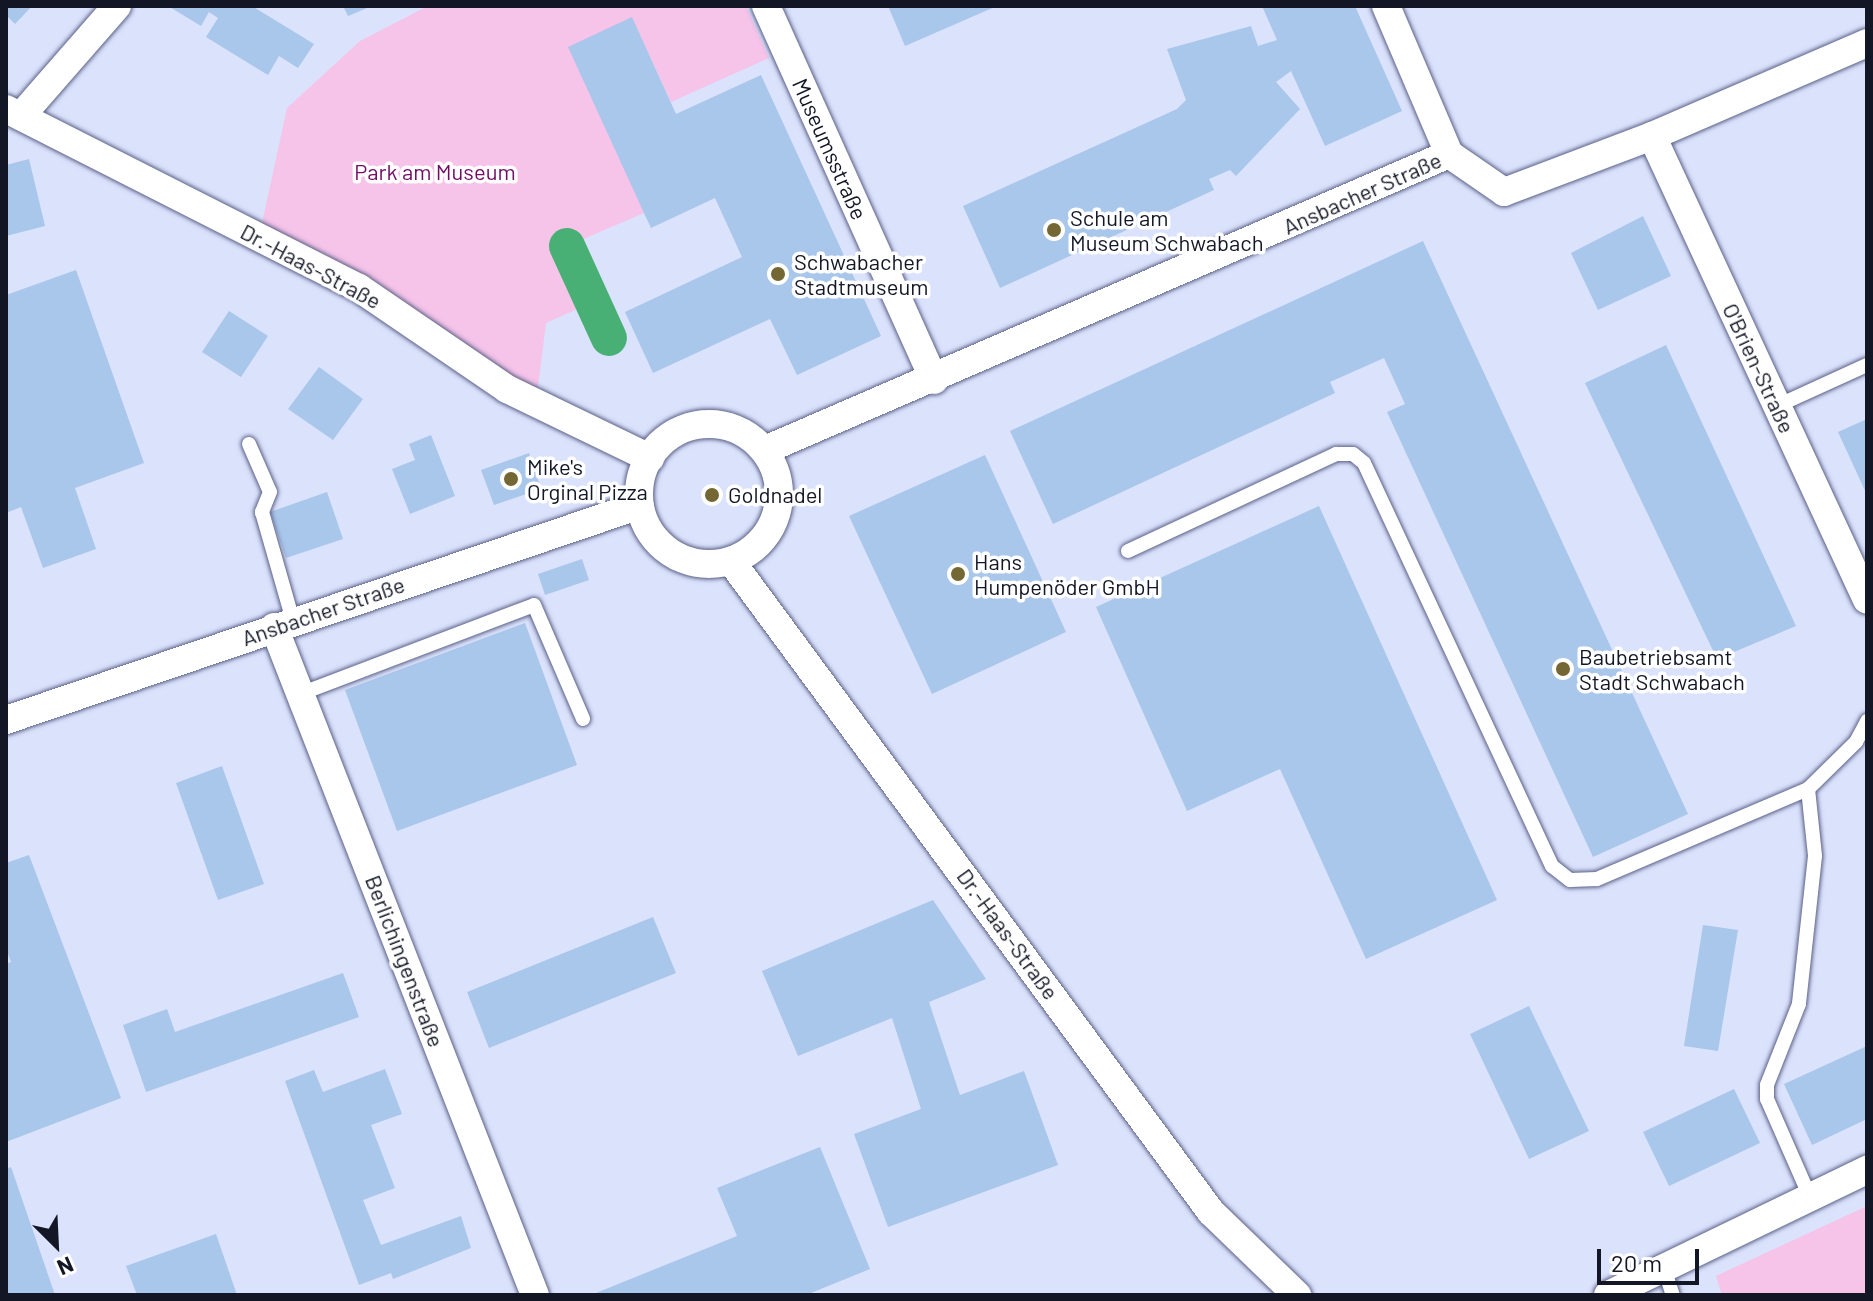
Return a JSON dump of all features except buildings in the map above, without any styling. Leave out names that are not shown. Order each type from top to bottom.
[{"type":"street","points":[[14,112],[117,6]]},
{"type":"street","name":"Museumsstraße","points":[[766,6],[934,380]]},
{"type":"street","points":[[1386,6],[1449,154]]},
{"type":"street","name":"Ansbacher Straße","points":[[765,450],[934,380],[1449,154],[1504,192],[1652,136],[1867,43]]},
{"type":"street","name":"Dr.-Haas-Straße","points":[[14,112],[359,288],[507,389],[650,458]]},
{"type":"street","name":"O'Brien-Straße","points":[[1652,136],[1867,600]]},
{"type":"street","points":[[706,424],[728,426],[765,450],[780,492],[777,514],[751,551],[731,561],[691,562],[673,554],[651,533],[640,505],[642,472],[664,440],[706,424]]},
{"type":"street","name":"Ansbacher Straße","points":[[6,720],[640,505]]},
{"type":"street","name":"Dr.-Haas-Straße","points":[[731,561],[1211,1212],[1297,1295]]},
{"type":"street","name":"Berlichingenstraße","points":[[283,624],[300,694],[535,1295]]},
{"type":"street","points":[[1608,1295],[1867,1170]]},
{"type":"lane","points":[[1777,406],[1867,365]]},
{"type":"lane","points":[[249,444],[270,492],[262,512],[283,624]]},
{"type":"lane","points":[[1128,551],[1336,454],[1353,454],[1364,463],[1552,866],[1570,880],[1597,879],[1808,789],[1856,742],[1867,721]]},
{"type":"lane","points":[[300,694],[534,605],[583,719]]},
{"type":"lane","points":[[1808,789],[1815,856],[1799,1004],[1767,1085],[1767,1099],[1810,1197]]},
{"type":"lane","points":[[1664,1268],[1673,1295]]},
{"type":"green space","name":"Park am Museum","points":[[428,6],[746,6],[769,58],[671,102],[632,18],[644,213],[560,249],[584,306],[546,323],[536,403],[259,237],[287,108],[360,41]]},
{"type":"green space","points":[[1867,1206],[1867,1295],[1722,1295],[1716,1276]]},
{"type":"waterway","points":[[567,246],[609,338]]},
{"type":"place","name":"Schule am Museum Schwabach","points":[[1054,230]]},
{"type":"place","name":"Schwabacher Stadtmuseum","points":[[778,274]]},
{"type":"place","name":"Mike's Orginal Pizza","points":[[511,479]]},
{"type":"place","name":"Goldnadel","points":[[712,495]]},
{"type":"place","name":"Hans Humpenöder GmbH","points":[[958,574]]},
{"type":"place","name":"Baubetriebsamt Stadt Schwabach","points":[[1563,669]]}]
